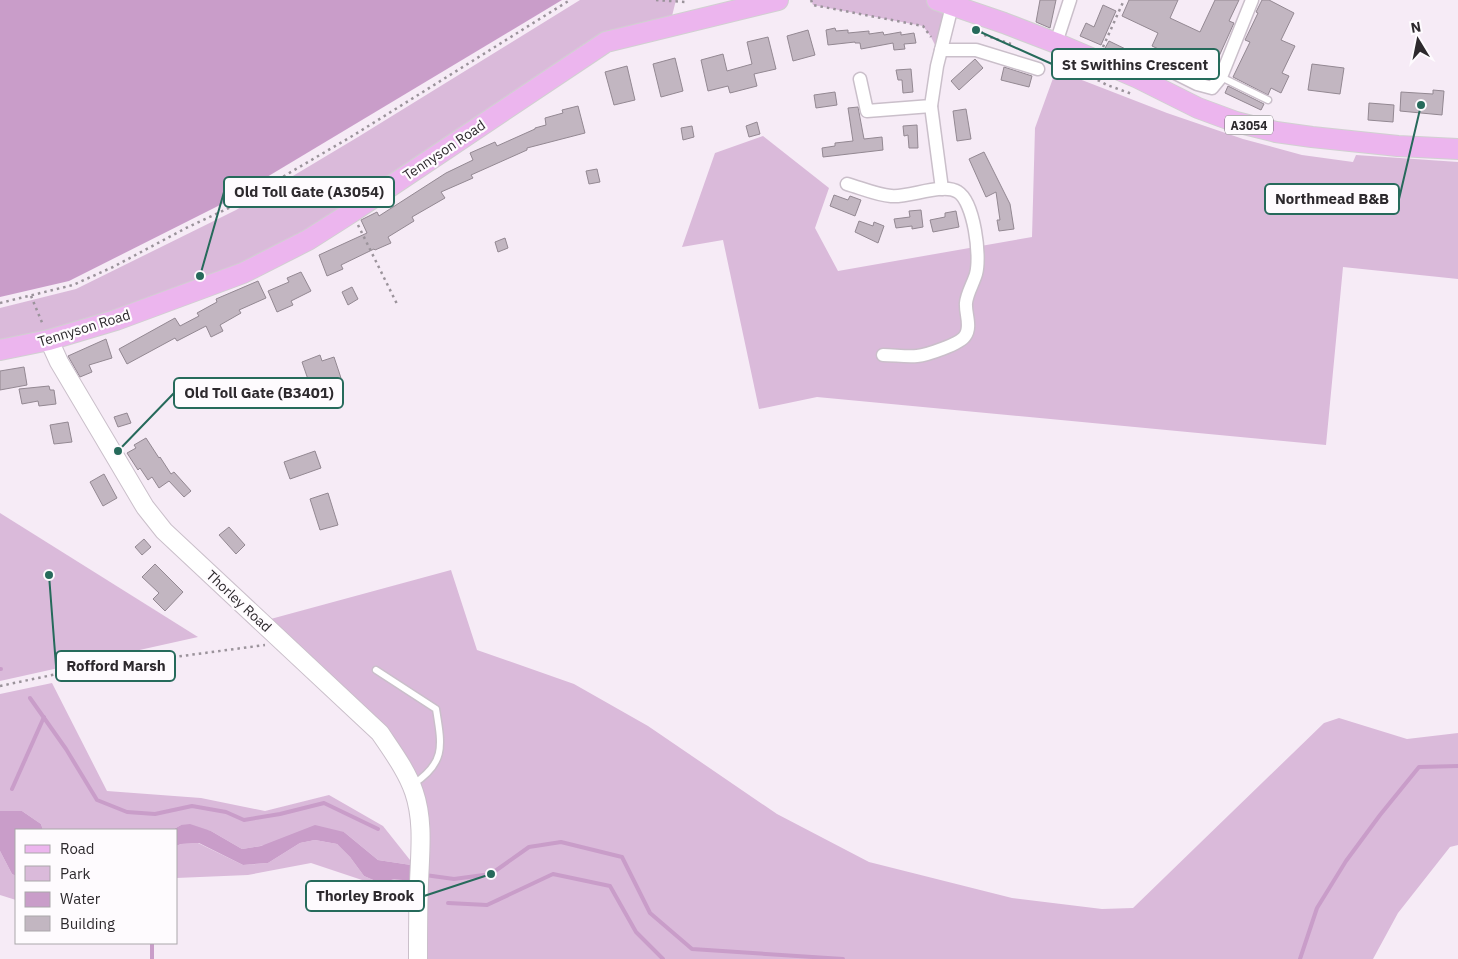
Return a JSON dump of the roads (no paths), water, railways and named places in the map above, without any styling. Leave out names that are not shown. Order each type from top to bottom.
[{"type":"main road","name":"Tennyson Road","points":[[0,350],[49,340],[116,320],[244,273],[308,240],[352,212],[606,42],[778,0]]},
{"type":"main road","name":"A3054","points":[[945,3],[1004,23],[1056,44],[1138,78],[1198,108],[1236,122],[1276,132],[1389,145],[1458,150]]},
{"type":"main road","name":"Thorley Road","points":[[49,340],[58,362],[145,507],[164,531],[380,733],[396,756],[411,786],[419,810],[421,831],[418,894],[418,959]]},
{"type":"street","points":[[1056,44],[1070,0]]},
{"type":"street","points":[[1151,61],[1197,84],[1212,88],[1221,77],[1252,0]]},
{"type":"street","points":[[942,189],[931,106],[941,53],[945,3]]},
{"type":"street","points":[[941,53],[976,50],[1038,69]]},
{"type":"street","points":[[860,79],[867,111],[931,106]]},
{"type":"street","points":[[847,184],[891,196],[942,189],[956,190],[964,196],[977,236],[976,273],[966,300],[968,332],[965,337],[959,342],[917,356],[882,355]]},
{"type":"lane","points":[[1221,77],[1268,100]]},
{"type":"lane","points":[[376,670],[436,709],[439,727],[439,754],[435,765],[426,776],[411,786]]},
{"type":"water","points":[[0,0],[562,0],[222,204],[69,281],[0,297]]},
{"type":"water","points":[[0,811],[22,811],[41,824],[43,829],[15,829],[15,876],[12,874],[0,851]]},
{"type":"water","points":[[190,824],[211,831],[242,849],[261,846],[315,825],[344,832],[378,860],[411,865],[410,881],[395,879],[380,883],[364,876],[350,857],[337,844],[315,840],[300,843],[268,863],[243,865],[199,843],[178,845],[178,829],[174,829],[181,825]]},
{"type":"waterway","points":[[30,698],[66,749],[97,800],[127,812],[155,814],[192,806],[226,812],[244,820],[280,814],[324,803],[378,829]]},
{"type":"waterway","points":[[12,789],[44,717]]},
{"type":"waterway","points":[[1300,959],[1317,908],[1346,861],[1419,767],[1458,766]]},
{"type":"waterway","points":[[425,875],[454,879],[491,874],[529,847],[561,842],[622,857],[650,913],[692,949],[843,959]]},
{"type":"waterway","points":[[448,903],[487,905],[553,874],[610,886],[636,932],[663,959]]},
{"type":"waterway","points":[[152,944],[152,959]]},
{"type":"place","name":"St Swithins Crescent","points":[[976,30]]},
{"type":"place","name":"Northmead B&B","points":[[1421,105]]},
{"type":"place","name":"Old Toll Gate (A3054)","points":[[200,276]]},
{"type":"place","name":"Old Toll Gate (B3401)","points":[[118,451]]},
{"type":"place","name":"Rofford Marsh","points":[[49,575]]},
{"type":"place","name":"Thorley Brook","points":[[491,874]]}]
